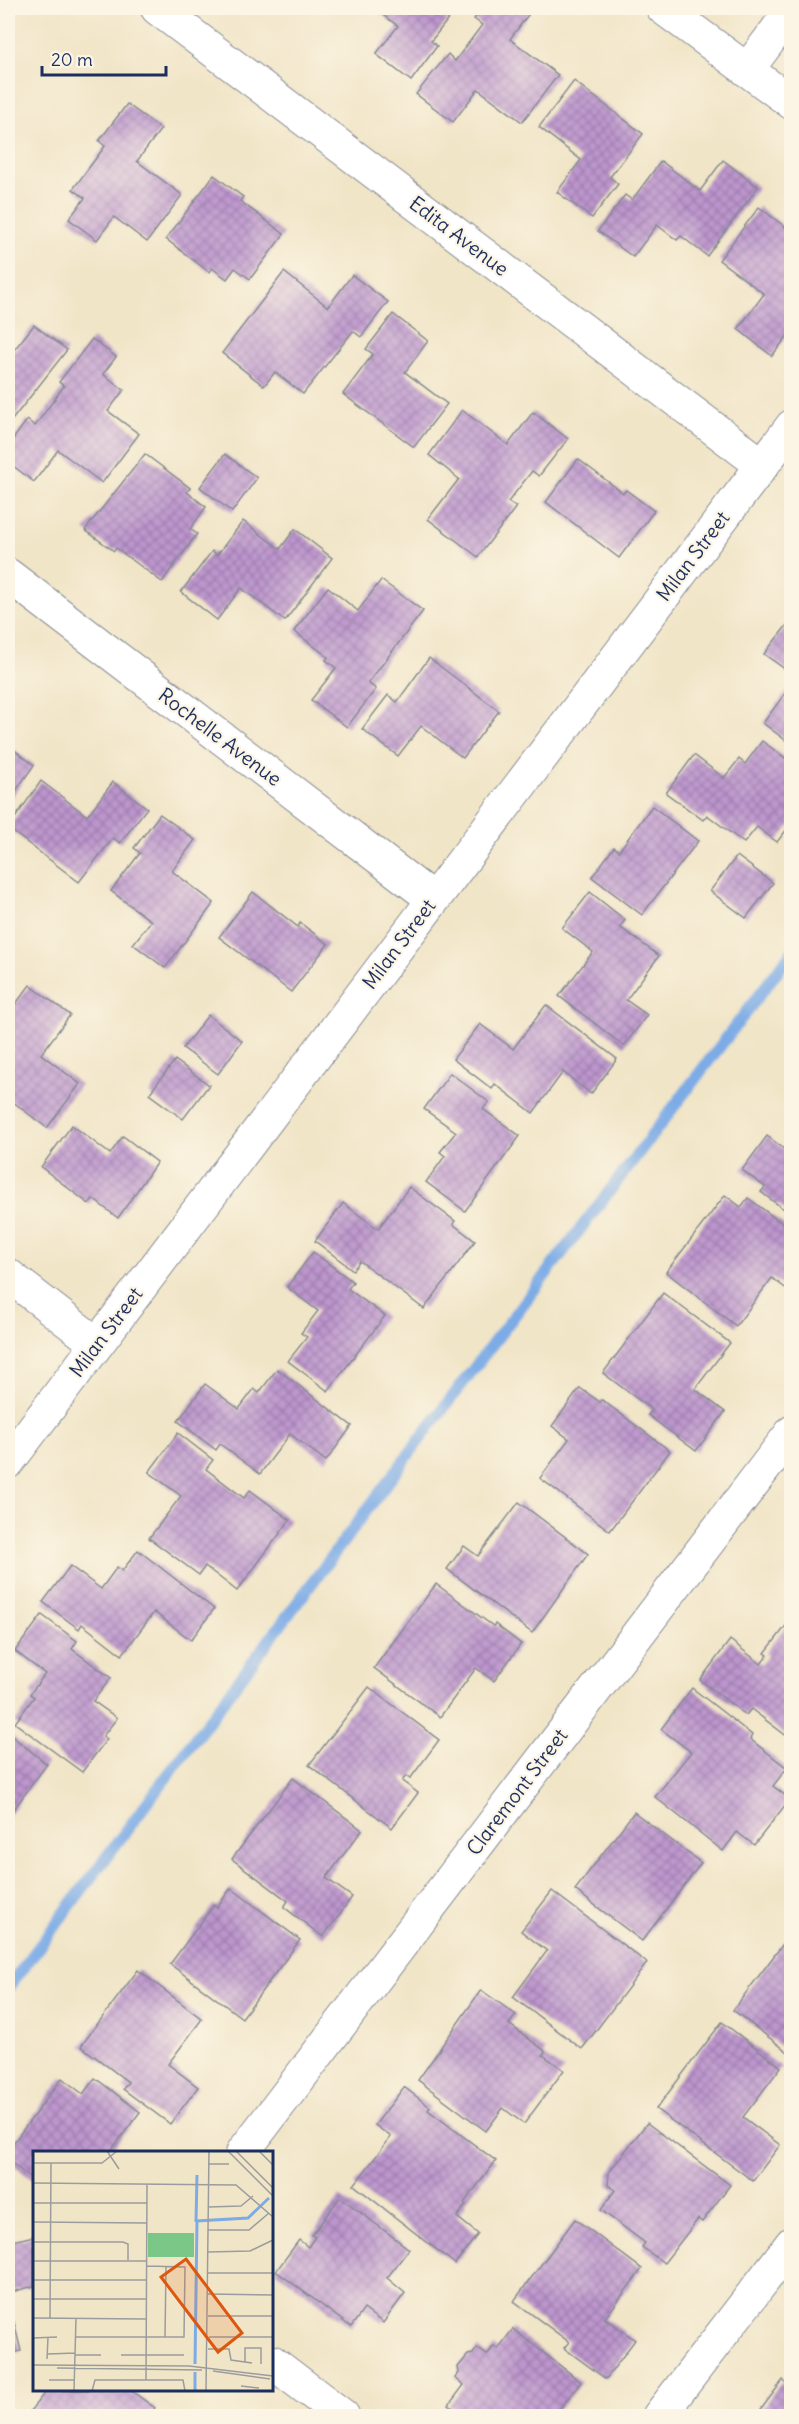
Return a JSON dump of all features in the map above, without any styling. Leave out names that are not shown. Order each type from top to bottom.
[{"type":"street","name":"Edita Avenue","points":[[157,8],[762,465]]},
{"type":"street","points":[[663,8],[792,103]]},
{"type":"street","points":[[747,70],[792,10]]},
{"type":"street","name":"Milan Street","points":[[8,1462],[792,426]]},
{"type":"street","name":"Rochelle Avenue","points":[[8,575],[433,899]]},
{"type":"street","points":[[8,1275],[97,1344]]},
{"type":"street","name":"Claremont Street","points":[[244,2151],[792,1432]]},
{"type":"street","points":[[659,2416],[792,2243]]},
{"type":"street","points":[[273,2363],[343,2416]]},
{"type":"building","points":[[373,8],[457,8],[431,41],[437,46],[411,81],[376,54],[398,26]]},
{"type":"building","points":[[484,8],[527,8],[531,11],[510,39],[558,75],[522,122],[478,89],[453,122],[416,94],[448,54],[455,61],[482,25],[474,19]]},
{"type":"building","points":[[574,81],[643,134],[610,177],[618,184],[592,218],[557,192],[581,160],[539,127]]},
{"type":"building","points":[[127,104],[161,129],[137,161],[182,195],[147,242],[114,217],[97,240],[69,219],[85,198],[73,189],[105,146],[99,141]]},
{"type":"building","points":[[723,160],[758,187],[707,256],[681,236],[677,240],[657,225],[633,257],[598,231],[625,195],[632,200],[661,161],[700,191]]},
{"type":"building","points":[[214,175],[243,197],[240,201],[284,234],[250,279],[235,268],[227,279],[212,268],[209,272],[166,239]]},
{"type":"building","points":[[759,207],[792,232],[792,330],[772,356],[738,329],[764,294],[719,260]]},
{"type":"building","points":[[284,272],[328,307],[352,275],[388,302],[361,337],[353,331],[303,394],[275,372],[264,386],[222,353]]},
{"type":"building","points":[[393,314],[428,341],[405,372],[447,404],[414,447],[343,394],[373,354],[366,349]]},
{"type":"building","points":[[34,325],[67,350],[8,425],[8,345],[14,350]]},
{"type":"building","points":[[92,339],[116,357],[103,374],[124,390],[108,411],[139,434],[102,483],[58,450],[34,482],[8,462],[8,446],[27,420],[35,426],[64,386],[59,382]]},
{"type":"building","points":[[462,410],[508,445],[533,412],[568,439],[539,476],[532,471],[508,502],[516,507],[478,557],[428,519],[459,479],[429,455]]},
{"type":"building","points":[[145,454],[190,488],[187,492],[206,507],[190,529],[197,534],[162,582],[116,548],[114,551],[85,530]]},
{"type":"building","points":[[225,454],[257,478],[232,512],[200,487]]},
{"type":"building","points":[[578,459],[623,493],[626,490],[654,511],[619,558],[546,502]]},
{"type":"building","points":[[243,521],[280,549],[295,529],[332,558],[285,621],[241,588],[217,620],[181,592],[212,551],[217,555]]},
{"type":"building","points":[[381,580],[423,611],[368,683],[376,689],[347,727],[311,700],[336,668],[326,660],[328,657],[294,631],[328,587],[358,611]]},
{"type":"building","points":[[792,619],[792,674],[764,654]]},
{"type":"building","points":[[429,658],[499,711],[463,758],[421,726],[398,756],[362,729],[388,695],[397,702]]},
{"type":"building","points":[[792,684],[792,745],[763,723]]},
{"type":"building","points":[[762,741],[792,763],[792,823],[777,842],[757,827],[744,843],[707,815],[703,820],[666,793],[694,755],[724,778],[739,759],[745,764]]},
{"type":"building","points":[[8,745],[34,765],[8,802]]},
{"type":"building","points":[[41,781],[87,816],[113,782],[147,808],[120,843],[113,838],[79,882],[8,828]]},
{"type":"building","points":[[652,806],[698,841],[642,915],[592,877],[614,847],[619,851]]},
{"type":"building","points":[[160,814],[195,840],[172,871],[214,903],[165,968],[133,944],[151,921],[111,891],[140,853],[134,848]]},
{"type":"building","points":[[737,856],[773,883],[746,918],[710,891]]},
{"type":"building","points":[[253,892],[298,927],[300,923],[328,944],[291,992],[219,937]]},
{"type":"building","points":[[590,892],[625,920],[620,927],[659,956],[626,1000],[647,1015],[624,1046],[559,996],[593,952],[562,928]]},
{"type":"building","points":[[30,985],[70,1015],[41,1054],[80,1084],[47,1128],[8,1098],[8,1014]]},
{"type":"building","points":[[546,1005],[617,1059],[591,1094],[563,1072],[533,1113],[495,1084],[492,1089],[453,1059],[480,1024],[513,1049]]},
{"type":"building","points":[[208,1015],[242,1041],[218,1074],[183,1048]]},
{"type":"building","points":[[175,1060],[209,1085],[183,1119],[149,1094]]},
{"type":"building","points":[[450,1073],[489,1102],[483,1109],[520,1136],[465,1211],[426,1182],[445,1156],[440,1152],[456,1132],[424,1109]]},
{"type":"building","points":[[72,1125],[110,1154],[123,1136],[157,1162],[118,1218],[93,1199],[89,1204],[41,1167]]},
{"type":"building","points":[[767,1136],[787,1151],[792,1145],[792,1215],[761,1192],[765,1187],[742,1170]]},
{"type":"building","points":[[409,1187],[455,1221],[453,1224],[475,1241],[424,1309],[360,1261],[353,1270],[315,1241],[343,1203],[378,1229]]},
{"type":"building","points":[[725,1195],[741,1207],[748,1198],[792,1231],[792,1293],[772,1278],[736,1326],[666,1272]]},
{"type":"building","points":[[313,1252],[353,1282],[348,1289],[385,1316],[328,1391],[288,1361],[307,1337],[301,1333],[318,1311],[287,1287]]},
{"type":"building","points":[[663,1293],[730,1343],[695,1389],[725,1412],[696,1451],[648,1415],[652,1410],[603,1373]]},
{"type":"building","points":[[277,1369],[352,1426],[326,1461],[290,1434],[260,1474],[220,1444],[216,1450],[178,1421],[205,1384],[239,1409],[254,1389],[259,1393]]},
{"type":"building","points":[[580,1388],[600,1402],[602,1400],[670,1451],[610,1531],[540,1478],[569,1439],[552,1426]]},
{"type":"building","points":[[178,1433],[213,1460],[206,1469],[244,1498],[250,1490],[290,1520],[237,1591],[205,1566],[199,1575],[149,1538],[181,1496],[149,1472]]},
{"type":"building","points":[[519,1502],[588,1554],[532,1633],[447,1569],[464,1546],[478,1556]]},
{"type":"building","points":[[138,1550],[214,1609],[191,1640],[154,1612],[122,1655],[82,1624],[79,1629],[43,1602],[70,1566],[101,1589],[117,1567],[122,1571]]},
{"type":"building","points":[[436,1584],[521,1644],[494,1681],[476,1668],[440,1717],[374,1668]]},
{"type":"building","points":[[42,1615],[77,1641],[72,1649],[111,1678],[93,1701],[117,1718],[103,1736],[107,1739],[82,1772],[15,1723],[34,1697],[30,1694],[45,1674],[15,1651]]},
{"type":"building","points":[[792,1618],[792,1740],[751,1709],[746,1715],[700,1680],[730,1640],[761,1664],[768,1655],[765,1653]]},
{"type":"building","points":[[369,1687],[439,1740],[410,1779],[406,1776],[402,1781],[418,1793],[392,1828],[309,1765]]},
{"type":"building","points":[[692,1688],[752,1735],[750,1739],[787,1768],[773,1786],[790,1799],[754,1845],[737,1832],[723,1851],[655,1797],[691,1752],[661,1729]]},
{"type":"building","points":[[8,1733],[47,1764],[8,1817]]},
{"type":"building","points":[[293,1778],[362,1830],[326,1878],[352,1897],[323,1937],[284,1907],[288,1901],[232,1859]]},
{"type":"building","points":[[634,1812],[701,1863],[642,1941],[575,1890]]},
{"type":"building","points":[[231,1888],[300,1940],[242,2018],[170,1964],[214,1905],[217,1907]]},
{"type":"building","points":[[552,1891],[647,1963],[582,2049],[513,1997],[547,1951],[521,1931]]},
{"type":"building","points":[[792,1932],[792,2055],[733,2010]]},
{"type":"building","points":[[138,1970],[202,2019],[168,2064],[198,2087],[170,2124],[123,2089],[128,2082],[81,2046]]},
{"type":"building","points":[[481,1990],[516,2015],[509,2024],[545,2051],[543,2055],[564,2070],[524,2124],[503,2108],[486,2131],[418,2080]]},
{"type":"building","points":[[722,2022],[781,2067],[743,2117],[780,2145],[753,2181],[656,2109]]},
{"type":"building","points":[[62,2078],[83,2094],[95,2078],[140,2112],[111,2151],[33,2151],[33,2180],[8,2160],[8,2150]]},
{"type":"building","points":[[404,2087],[430,2107],[428,2110],[496,2161],[464,2203],[466,2205],[457,2217],[478,2234],[455,2264],[354,2185],[391,2137],[375,2125]]},
{"type":"building","points":[[647,2123],[730,2185],[702,2222],[698,2219],[664,2263],[642,2247],[645,2243],[601,2210],[615,2190],[608,2185],[609,2172]]},
{"type":"building","points":[[340,2197],[409,2249],[387,2278],[405,2293],[383,2323],[364,2309],[351,2327],[276,2271],[299,2240],[308,2247],[315,2237],[312,2235]]},
{"type":"building","points":[[575,2219],[642,2269],[605,2318],[635,2340],[606,2379],[564,2348],[569,2342],[514,2301]]},
{"type":"building","points":[[33,2236],[33,2286],[8,2293],[8,2242]]},
{"type":"building","points":[[8,2298],[21,2351],[8,2354]]},
{"type":"building","points":[[513,2329],[581,2382],[554,2416],[465,2416],[449,2405],[464,2385],[455,2378],[459,2373],[458,2367],[477,2348],[487,2355],[494,2346],[498,2349]]},
{"type":"building","points":[[783,2380],[792,2387],[792,2416],[756,2416]]},
{"type":"building","points":[[46,2391],[131,2391],[155,2408],[148,2416],[26,2416]]},
{"type":"waterway","points":[[8,1988],[430,1426],[792,952]]}]
